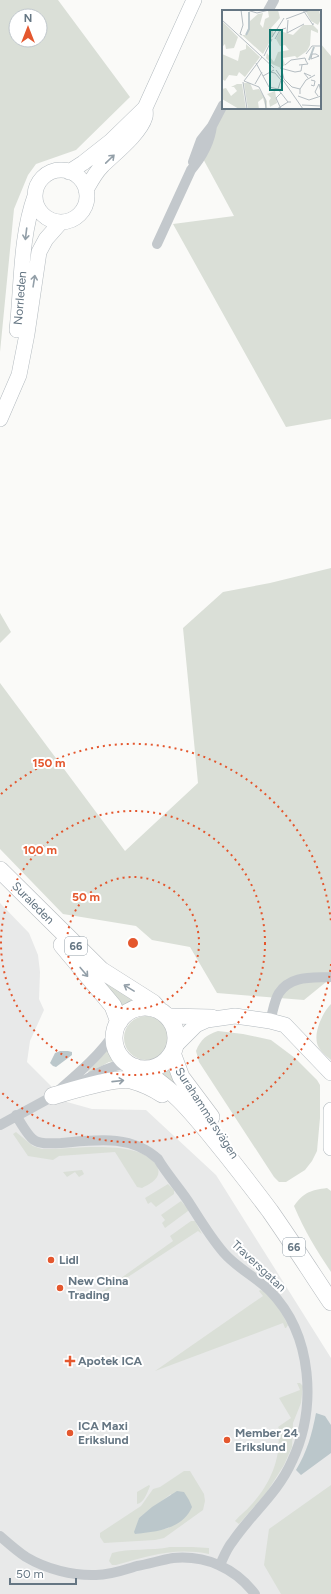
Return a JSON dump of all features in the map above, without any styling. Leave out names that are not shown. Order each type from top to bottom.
[{"type":"main road","points":[[69,172],[83,164],[112,141],[145,108],[194,0]]},
{"type":"main road","points":[[86,190],[101,167],[125,145],[140,126],[145,116],[145,108]]},
{"type":"main road","points":[[57,171],[69,172],[80,178],[86,190],[87,200],[80,214],[72,220],[61,222],[54,221],[43,214],[39,209],[35,196],[38,185],[46,176],[57,171]]},
{"type":"main road","name":"Norrleden","points":[[9,401],[19,318],[27,229],[35,196]]},
{"type":"main road","name":"Norrleden","points":[[0,419],[19,375],[27,334],[39,252],[46,239],[61,222]]},
{"type":"main road","name":"Suraleden","points":[[0,870],[101,970],[153,1003],[163,1013]]},
{"type":"main road","name":"Suraleden","points":[[0,882],[64,947],[113,1006],[117,1026]]},
{"type":"main road","points":[[117,1026],[124,1016],[133,1009],[147,1007],[163,1013],[221,1018]]},
{"type":"main road","name":"66","points":[[163,1013],[172,1022],[175,1031],[174,1050]]},
{"type":"main road","points":[[131,1065],[144,1069],[155,1067],[164,1063],[196,1025],[207,1020],[244,1017],[285,1025],[331,1073]]},
{"type":"main road","name":"66","points":[[117,1026],[116,1046],[119,1054],[131,1065]]},
{"type":"main road","name":"Surahammarsvägen","points":[[174,1050],[182,1077],[228,1141],[256,1192]]},
{"type":"main road","name":"Surahammarsvägen","points":[[131,1065],[151,1075],[187,1106],[205,1126],[256,1192],[331,1302]]},
{"type":"main road","points":[[53,1096],[119,1080],[131,1080],[145,1085],[170,1100],[200,1128],[256,1192]]},
{"type":"main road","points":[[331,1110],[331,1148]]},
{"type":"street","points":[[269,10],[274,0]]},
{"type":"street","points":[[157,244],[191,170],[196,150],[201,140],[212,126],[222,107]]},
{"type":"street","points":[[270,1021],[279,994],[289,983],[300,978],[331,977]]},
{"type":"street","points":[[53,1096],[92,1062],[103,1049],[117,1026]]},
{"type":"street","points":[[0,1125],[16,1115],[75,1086],[98,1072],[119,1065],[131,1065]]},
{"type":"street","name":"Traversgatan","points":[[16,1115],[33,1139],[38,1142],[123,1141],[146,1149],[153,1154],[158,1158],[224,1253],[270,1291],[278,1300],[289,1316],[300,1340],[305,1360],[308,1384],[307,1406],[299,1443],[292,1461],[277,1488],[233,1540],[220,1565]]},
{"type":"street","points":[[0,1536],[27,1558],[55,1570],[79,1574],[108,1574],[172,1558],[208,1560],[220,1565],[237,1576],[249,1586],[255,1594]]},
{"type":"shaded area","points":[[0,0],[58,0],[130,97],[76,150],[36,164],[28,175],[14,209],[0,352]]},
{"type":"shaded area","points":[[321,44],[331,56],[331,419],[286,427],[173,224],[234,216],[201,155],[224,109],[321,109]]},
{"type":"shaded area","points":[[331,568],[331,978],[304,1000],[217,993],[190,947],[152,940],[136,926],[63,914],[0,849],[0,683],[125,851],[198,783],[183,628],[223,592],[270,583]]},
{"type":"shaded area","points":[[0,613],[11,632],[0,643]]},
{"type":"shaded area","points":[[0,903],[29,933],[38,955],[40,972],[39,999],[44,1010],[30,1041],[27,1062],[67,1102],[92,1109],[146,1110],[216,1175],[331,1358],[331,1594],[0,1594]]},
{"type":"shaded area","points":[[100,978],[142,1002],[132,1004],[122,1010]]},
{"type":"shaded area","points":[[331,1004],[331,1060],[319,1048],[316,1038],[320,1022]]},
{"type":"shaded area","points":[[142,1016],[150,1016],[155,1017],[162,1022],[167,1029],[167,1047],[162,1054],[155,1059],[142,1060],[134,1057],[127,1050],[124,1042],[124,1034],[127,1026],[134,1019]]},
{"type":"shaded area","points":[[218,1031],[243,1034],[271,1040],[295,1058],[320,1085],[320,1118],[317,1151],[305,1170],[286,1182],[279,1182],[274,1177],[199,1062],[196,1051],[200,1043],[210,1034]]},
{"type":"shaded area","points":[[110,1047],[116,1061],[109,1062],[89,1073],[88,1072]]},
{"type":"shaded area","points":[[60,1051],[72,1052],[72,1055],[56,1067],[53,1066],[50,1063],[55,1053]]},
{"type":"shaded area","points":[[168,1067],[172,1076],[195,1106],[155,1073]]},
{"type":"shaded area","points":[[16,1132],[33,1146],[42,1149],[104,1147],[136,1151],[148,1157],[157,1166],[158,1174],[155,1180],[142,1188],[137,1187],[115,1152],[59,1156],[53,1160],[28,1156],[13,1134]]},
{"type":"shaded area","points":[[82,1170],[84,1174],[79,1177],[75,1172],[67,1177],[63,1172]]},
{"type":"shaded area","points":[[168,1184],[174,1190],[174,1194],[156,1207],[151,1202],[148,1204],[145,1198]]},
{"type":"shaded area","points":[[327,1188],[331,1191],[331,1272],[311,1240],[294,1206],[308,1192]]},
{"type":"shaded area","points":[[181,1201],[188,1211],[165,1228],[162,1223],[165,1220],[161,1215]]},
{"type":"shaded area","points":[[191,1221],[195,1221],[202,1234],[198,1231],[99,1296],[98,1294],[173,1241],[170,1236]]},
{"type":"shaded area","points":[[259,1291],[264,1291],[277,1305],[288,1325],[286,1328],[283,1323],[155,1371],[263,1296]]},
{"type":"shaded area","points":[[297,1383],[300,1383],[303,1386],[301,1403],[293,1423],[292,1447],[284,1465],[267,1492],[239,1524],[235,1521],[257,1497],[269,1480],[273,1471],[278,1451],[278,1431],[280,1430],[278,1427],[291,1418],[279,1398],[300,1390]]},
{"type":"shaded area","points":[[316,1413],[325,1416],[331,1425],[331,1453],[301,1475],[296,1470],[309,1443]]},
{"type":"shaded area","points":[[184,1471],[190,1471],[204,1494],[205,1501],[203,1510],[164,1538],[155,1540],[104,1543],[100,1537],[100,1533],[141,1506],[153,1489],[160,1487]],"holes":[[[171,1494],[169,1528],[135,1534],[139,1518]]]},
{"type":"shaded area","points":[[149,1485],[150,1486],[142,1502],[137,1504],[137,1492]]},
{"type":"shaded area","points":[[331,1485],[331,1594],[281,1594],[264,1565],[269,1529]]},
{"type":"shaded area","points":[[177,1491],[184,1492],[189,1500],[192,1507],[188,1514],[175,1525],[168,1528],[135,1534],[134,1532],[139,1518],[152,1507]]},
{"type":"shaded area","points":[[170,1547],[209,1548],[209,1554],[196,1552],[173,1552],[116,1565],[112,1565],[109,1561],[112,1553],[119,1551]]},
{"type":"place","name":"Lidl","points":[[51,1260]]},
{"type":"place","name":"New China Trading","points":[[60,1288]]},
{"type":"place","name":"Apotek ICA","points":[[70,1361]]},
{"type":"place","name":"ICA Maxi Erikslund","points":[[70,1433]]},
{"type":"place","name":"Member 24 Erikslund","points":[[227,1440]]}]
